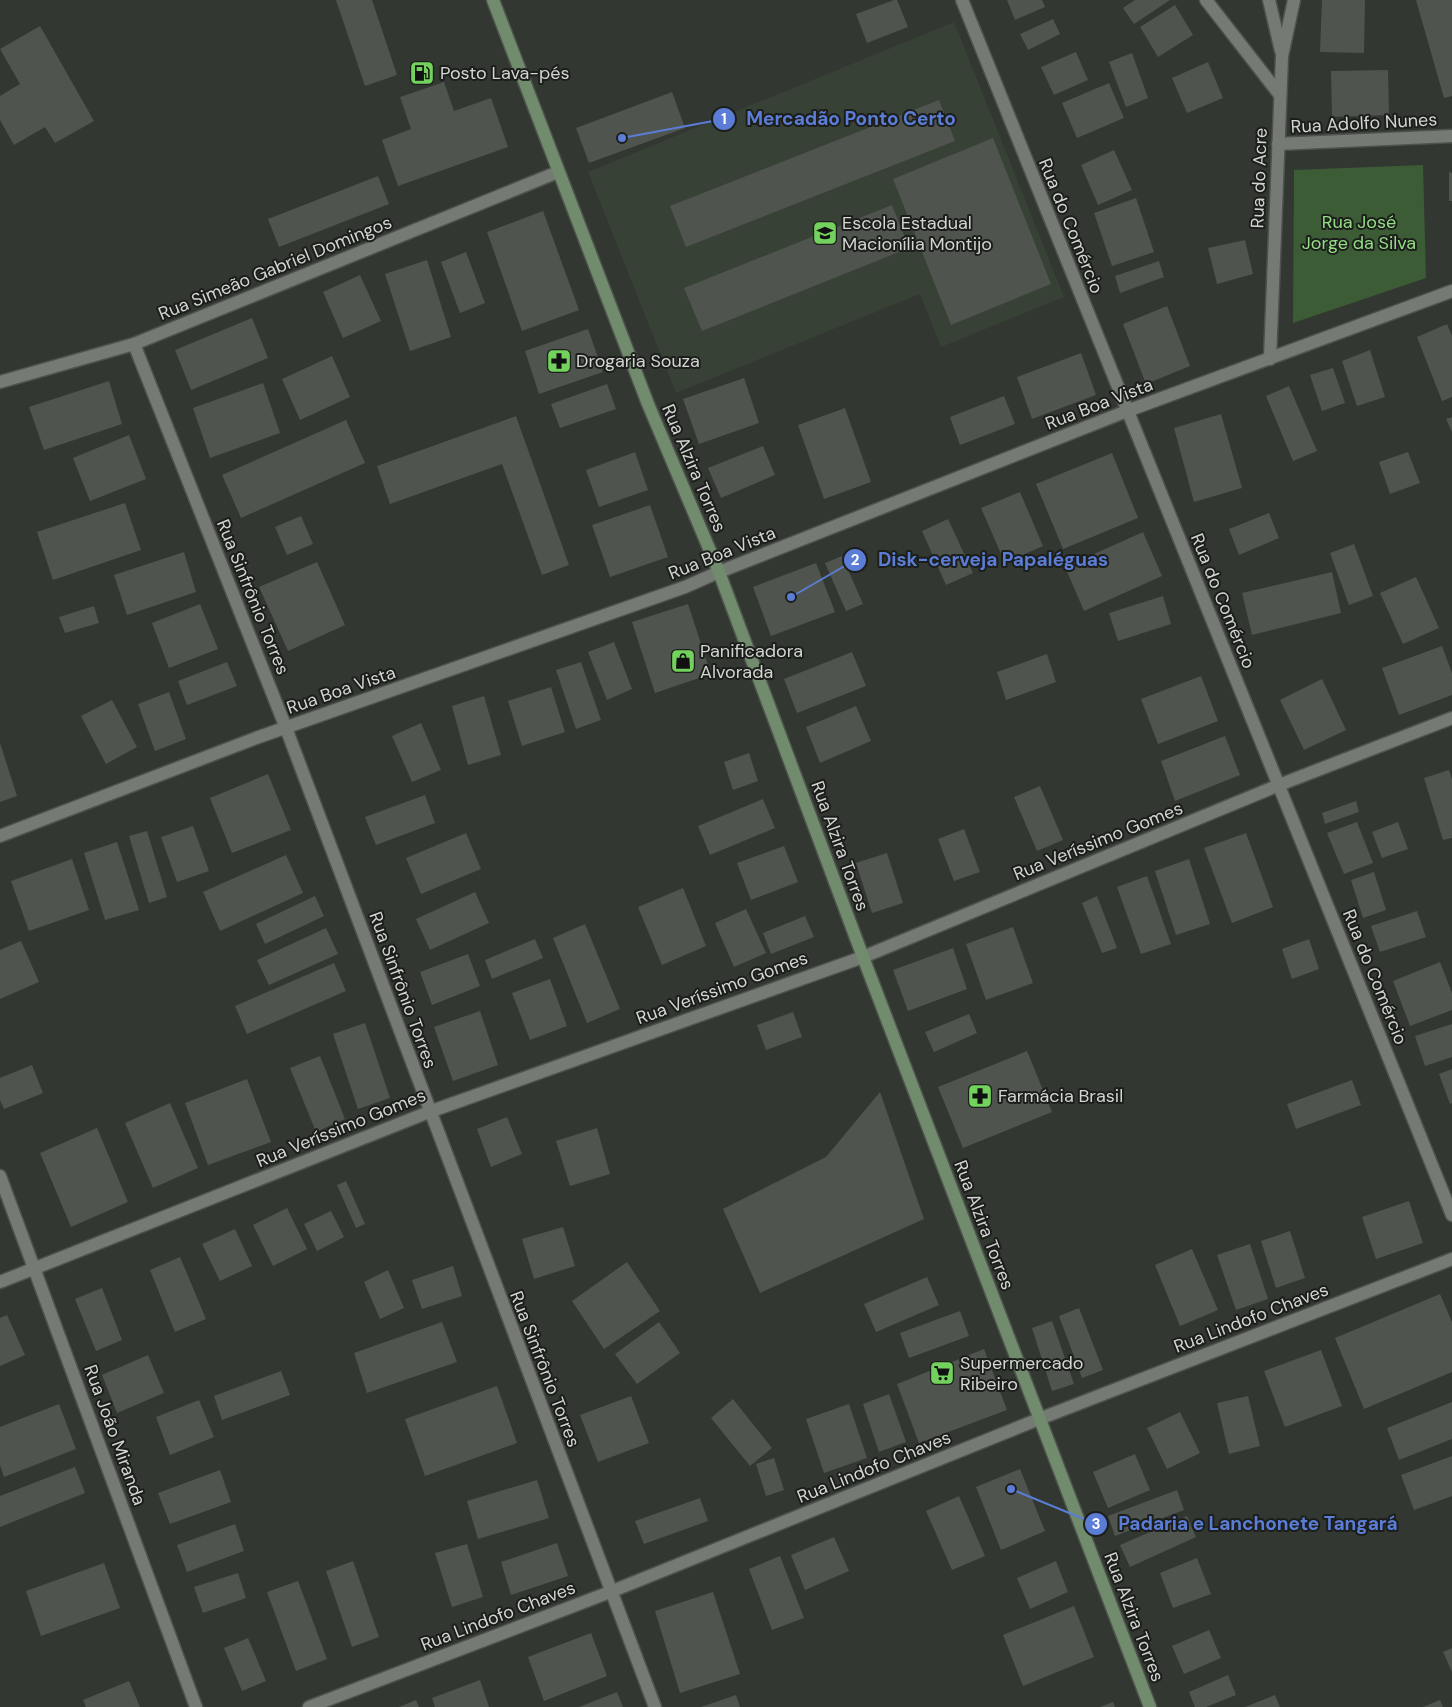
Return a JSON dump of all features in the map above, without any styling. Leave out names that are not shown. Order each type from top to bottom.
[{"type":"main road","name":"Rua Alzira Torres","points":[[493,0],[648,404],[719,572],[863,957],[1150,1707]]},
{"type":"street","name":"Rua do Comércio","points":[[962,0],[1452,1216]]},
{"type":"street","points":[[1206,0],[1280,96]]},
{"type":"street","points":[[1269,0],[1282,56]]},
{"type":"street","name":"Rua do Acre","points":[[1270,359],[1282,56],[1294,0]]},
{"type":"street","name":"Rua Adolfo Nunes","points":[[1278,144],[1452,136]]},
{"type":"street","name":"Rua Simeão Gabriel Domingos","points":[[0,382],[134,344],[558,172]]},
{"type":"street","name":"Rua Boa Vista","points":[[0,836],[286,728],[685,588],[719,572],[1127,411],[1452,291]]},
{"type":"street","name":"Rua Sinfrônio Torres","points":[[134,344],[286,728],[654,1707]]},
{"type":"street","name":"Rua Veríssimo Gomes","points":[[0,1282],[429,1112],[863,957],[1279,786],[1452,718]]},
{"type":"street","name":"Rua João Miranda","points":[[0,1176],[196,1707]]},
{"type":"street","name":"Rua Lindofo Chaves","points":[[309,1707],[610,1592],[1039,1419],[1452,1260]]},
{"type":"shaded area","name":"Escola Estadual Macionília Montijo","points":[[954,22],[1064,297],[941,347],[920,294],[676,393],[588,172]]},
{"type":"green space","name":"Rua José Jorge da Silva","points":[[1423,165],[1426,278],[1293,323],[1294,170]]},
{"type":"building","points":[[336,0],[372,0],[397,75],[365,86]]},
{"type":"building","points":[[897,0],[908,27],[867,43],[856,14]]},
{"type":"building","points":[[1007,0],[1042,0],[1045,7],[1015,20]]},
{"type":"building","points":[[1135,0],[1170,0],[1134,24],[1123,8]]},
{"type":"building","points":[[1322,0],[1365,0],[1364,53],[1320,52]]},
{"type":"building","points":[[1416,0],[1452,0],[1452,96],[1444,98]]},
{"type":"building","points":[[1175,5],[1193,35],[1158,57],[1140,27]]},
{"type":"building","points":[[1053,19],[1060,34],[1028,50],[1020,34]]},
{"type":"building","points":[[40,26],[94,121],[55,143],[45,127],[14,145],[0,120],[0,96],[20,84],[0,49]]},
{"type":"building","points":[[1076,52],[1088,80],[1054,95],[1041,67]]},
{"type":"building","points":[[1132,53],[1148,98],[1126,107],[1109,62]]},
{"type":"building","points":[[1208,62],[1223,98],[1187,113],[1172,78]]},
{"type":"building","points":[[1388,70],[1389,115],[1332,117],[1331,71]]},
{"type":"building","points":[[444,82],[454,111],[491,98],[508,147],[398,186],[382,140],[411,129],[400,97]]},
{"type":"building","points":[[1109,83],[1124,118],[1077,138],[1062,103]]},
{"type":"building","points":[[672,92],[685,128],[589,163],[576,128]]},
{"type":"building","points":[[939,100],[955,141],[686,247],[670,206]]},
{"type":"building","points":[[993,138],[1051,284],[951,325],[893,179]]},
{"type":"building","points":[[1114,150],[1132,190],[1098,205],[1081,165]]},
{"type":"building","points":[[1449,172],[1452,173],[1452,201],[1449,201]]},
{"type":"building","points":[[378,176],[389,204],[279,247],[268,219]]},
{"type":"building","points":[[1136,198],[1154,252],[1112,266],[1094,213]]},
{"type":"building","points":[[892,205],[909,248],[702,331],[684,288]]},
{"type":"building","points":[[543,211],[579,310],[522,331],[487,232]]},
{"type":"building","points":[[1245,240],[1253,274],[1217,284],[1208,248]]},
{"type":"building","points":[[466,252],[485,303],[460,313],[441,262]]},
{"type":"building","points":[[427,260],[451,337],[410,351],[385,274]]},
{"type":"building","points":[[1159,261],[1164,277],[1120,293],[1115,276]]},
{"type":"building","points":[[360,275],[381,321],[343,338],[323,292]]},
{"type":"building","points":[[1167,306],[1190,366],[1146,384],[1123,324]]},
{"type":"building","points":[[252,318],[268,358],[191,390],[175,350]]},
{"type":"building","points":[[1447,324],[1452,336],[1452,397],[1442,401],[1417,337]]},
{"type":"building","points":[[588,329],[603,372],[539,394],[525,351]]},
{"type":"building","points":[[1370,350],[1385,397],[1357,406],[1342,361]]},
{"type":"building","points":[[1081,353],[1096,395],[1032,419],[1017,377]]},
{"type":"building","points":[[332,356],[350,397],[300,420],[282,379]]},
{"type":"building","points":[[1333,368],[1345,403],[1322,411],[1310,375]]},
{"type":"building","points":[[744,378],[759,423],[699,444],[683,399]]},
{"type":"building","points":[[109,381],[122,424],[44,450],[29,407]]},
{"type":"building","points":[[263,383],[280,433],[210,458],[193,408]]},
{"type":"building","points":[[607,384],[616,409],[560,428],[551,404]]},
{"type":"building","points":[[1289,386],[1317,451],[1293,461],[1266,396]]},
{"type":"building","points":[[1004,396],[1015,424],[960,445],[950,417]]},
{"type":"building","points":[[845,408],[871,482],[824,499],[798,425]]},
{"type":"building","points":[[1221,414],[1242,488],[1194,502],[1174,428]]},
{"type":"building","points":[[516,416],[569,565],[542,575],[502,464],[390,504],[377,466]]},
{"type":"building","points":[[1452,417],[1452,432],[1446,419]]},
{"type":"building","points":[[346,420],[365,463],[241,518],[222,475]]},
{"type":"building","points":[[129,435],[146,479],[90,501],[73,458]]},
{"type":"building","points":[[763,446],[775,475],[721,498],[708,468]]},
{"type":"building","points":[[635,452],[648,490],[599,507],[586,470]]},
{"type":"building","points":[[1408,452],[1420,483],[1390,494],[1379,462]]},
{"type":"building","points":[[1112,453],[1138,518],[1063,549],[1036,484]]},
{"type":"building","points":[[1020,492],[1043,546],[1005,563],[981,508]]},
{"type":"building","points":[[125,503],[141,550],[53,580],[37,532]]},
{"type":"building","points":[[650,505],[668,557],[610,577],[592,525]]},
{"type":"building","points":[[1269,513],[1279,538],[1239,555],[1229,529]]},
{"type":"building","points":[[301,516],[313,544],[287,555],[275,527]]},
{"type":"building","points":[[948,519],[973,573],[946,585],[922,531]]},
{"type":"building","points":[[1143,532],[1162,576],[1084,611],[1065,567]]},
{"type":"building","points":[[1354,544],[1373,596],[1349,605],[1330,553]]},
{"type":"building","points":[[184,552],[196,592],[127,615],[114,575]]},
{"type":"building","points":[[842,556],[863,604],[846,611],[825,563]]},
{"type":"building","points":[[317,562],[345,625],[288,651],[259,587]]},
{"type":"building","points":[[816,563],[835,612],[771,636],[753,587]]},
{"type":"building","points":[[1332,572],[1341,613],[1252,635],[1242,593]]},
{"type":"building","points":[[1416,577],[1439,628],[1403,644],[1380,593]]},
{"type":"building","points":[[1163,596],[1171,624],[1118,641],[1109,613]]},
{"type":"building","points":[[200,604],[218,649],[169,668],[152,623]]},
{"type":"building","points":[[688,604],[711,674],[655,693],[632,622]]},
{"type":"building","points":[[94,606],[99,623],[65,633],[59,617]]},
{"type":"building","points":[[614,642],[632,689],[607,700],[588,652]]},
{"type":"building","points":[[1442,646],[1452,673],[1452,695],[1399,715],[1382,668]]},
{"type":"building","points":[[852,652],[866,686],[797,713],[784,679]]},
{"type":"building","points":[[1047,654],[1056,682],[1006,700],[997,672]]},
{"type":"building","points":[[227,662],[237,686],[187,705],[178,681]]},
{"type":"building","points":[[581,662],[601,720],[576,729],[556,670]]},
{"type":"building","points":[[1201,676],[1218,721],[1158,744],[1141,699]]},
{"type":"building","points":[[1322,679],[1346,730],[1304,750],[1280,700]]},
{"type":"building","points":[[551,687],[565,732],[522,746],[508,701]]},
{"type":"building","points":[[169,692],[186,739],[155,751],[138,704]]},
{"type":"building","points":[[484,696],[501,755],[468,765],[452,706]]},
{"type":"building","points":[[112,700],[137,747],[106,764],[81,716]]},
{"type":"building","points":[[856,706],[871,741],[820,763],[806,727]]},
{"type":"building","points":[[421,723],[441,770],[412,782],[392,736]]},
{"type":"building","points":[[1225,736],[1240,775],[1175,801],[1161,761]]},
{"type":"building","points":[[0,743],[17,796],[0,802]]},
{"type":"building","points":[[749,753],[758,781],[733,790],[724,762]]},
{"type":"building","points":[[1449,770],[1452,779],[1452,838],[1443,840],[1424,778]]},
{"type":"building","points":[[268,774],[291,830],[232,853],[210,798]]},
{"type":"building","points":[[1040,786],[1063,840],[1037,851],[1014,797]]},
{"type":"building","points":[[425,795],[435,823],[376,845],[365,817]]},
{"type":"building","points":[[763,799],[775,828],[710,855],[698,826]]},
{"type":"building","points":[[1356,801],[1359,812],[1325,824],[1322,813]]},
{"type":"building","points":[[1357,822],[1373,863],[1344,874],[1327,833]]},
{"type":"building","points":[[1398,822],[1408,849],[1382,858],[1372,832]]},
{"type":"building","points":[[193,826],[209,871],[177,882],[161,837]]},
{"type":"building","points":[[964,829],[980,872],[954,881],[938,839]]},
{"type":"building","points":[[147,831],[167,897],[149,903],[129,836]]},
{"type":"building","points":[[466,833],[481,869],[421,894],[406,858]]},
{"type":"building","points":[[1246,833],[1273,907],[1232,923],[1204,848]]},
{"type":"building","points":[[117,842],[139,910],[105,920],[84,853]]},
{"type":"building","points":[[784,846],[798,882],[751,900],[737,863]]},
{"type":"building","points":[[887,853],[903,903],[872,913],[856,863]]},
{"type":"building","points":[[286,855],[303,893],[220,931],[203,892]]},
{"type":"building","points":[[72,859],[89,910],[29,931],[11,881]]},
{"type":"building","points":[[1189,859],[1210,924],[1176,935],[1155,871]]},
{"type":"building","points":[[1374,872],[1386,910],[1363,918],[1351,880]]},
{"type":"building","points":[[1147,876],[1171,944],[1141,954],[1117,887]]},
{"type":"building","points":[[683,888],[706,946],[662,965],[638,907]]},
{"type":"building","points":[[475,892],[489,923],[430,950],[416,919]]},
{"type":"building","points":[[315,896],[324,916],[265,944],[256,924]]},
{"type":"building","points":[[1097,896],[1117,948],[1102,953],[1082,903]]},
{"type":"building","points":[[746,909],[766,953],[734,967],[715,923]]},
{"type":"building","points":[[1417,911],[1426,937],[1380,952],[1371,926]]},
{"type":"building","points":[[805,916],[814,937],[771,954],[763,933]]},
{"type":"building","points":[[585,924],[620,1009],[587,1023],[553,938]]},
{"type":"building","points":[[1013,927],[1033,983],[986,1000],[966,944]]},
{"type":"building","points":[[326,928],[338,954],[269,985],[257,960]]},
{"type":"building","points":[[535,939],[543,958],[492,979],[485,960]]},
{"type":"building","points":[[1309,939],[1319,969],[1292,979],[1282,949]]},
{"type":"building","points":[[21,941],[39,982],[0,999],[0,950]]},
{"type":"building","points":[[953,948],[967,989],[908,1011],[893,970]]},
{"type":"building","points":[[468,954],[480,986],[432,1005],[420,972]]},
{"type":"building","points":[[1440,962],[1452,993],[1452,1010],[1410,1026],[1393,981]]},
{"type":"building","points":[[334,963],[346,991],[247,1034],[235,1006]]},
{"type":"building","points":[[550,979],[567,1026],[530,1040],[512,993]]},
{"type":"building","points":[[480,1011],[498,1065],[453,1081],[434,1027]]},
{"type":"building","points":[[793,1012],[802,1037],[766,1050],[757,1025]]},
{"type":"building","points":[[969,1014],[977,1033],[934,1052],[925,1032]]},
{"type":"building","points":[[365,1023],[390,1098],[358,1109],[333,1034]]},
{"type":"building","points":[[1452,1024],[1452,1057],[1425,1066],[1415,1036]]},
{"type":"building","points":[[1027,1051],[1052,1112],[963,1148],[938,1087]]},
{"type":"building","points":[[320,1056],[345,1119],[316,1132],[290,1068]]},
{"type":"building","points":[[32,1065],[43,1093],[4,1109],[0,1100],[0,1078]]},
{"type":"building","points":[[1452,1069],[1452,1103],[1450,1104],[1439,1074]]},
{"type":"building","points":[[247,1079],[271,1142],[208,1165],[185,1103]]},
{"type":"building","points":[[1352,1080],[1361,1105],[1296,1129],[1287,1104]]},
{"type":"building","points":[[880,1092],[924,1219],[760,1293],[723,1209],[826,1157]]},
{"type":"building","points":[[170,1103],[198,1168],[153,1188],[125,1123]]},
{"type":"building","points":[[507,1117],[522,1154],[491,1167],[477,1129]]},
{"type":"building","points":[[97,1128],[128,1202],[71,1227],[40,1153]]},
{"type":"building","points":[[597,1128],[610,1174],[570,1186],[556,1141]]},
{"type":"building","points":[[346,1181],[365,1224],[356,1228],[337,1185]]},
{"type":"building","points":[[1409,1201],[1423,1243],[1376,1259],[1362,1217]]},
{"type":"building","points":[[287,1208],[307,1249],[273,1266],[253,1225]]},
{"type":"building","points":[[331,1211],[344,1237],[317,1251],[304,1224]]},
{"type":"building","points":[[563,1227],[575,1266],[534,1279],[522,1239]]},
{"type":"building","points":[[235,1229],[252,1266],[220,1281],[202,1244]]},
{"type":"building","points":[[1290,1231],[1305,1278],[1276,1288],[1261,1241]]},
{"type":"building","points":[[1250,1244],[1268,1299],[1236,1310],[1217,1255]]},
{"type":"building","points":[[1192,1249],[1218,1310],[1180,1326],[1155,1265]]},
{"type":"building","points":[[180,1257],[206,1319],[175,1332],[150,1270]]},
{"type":"building","points":[[627,1262],[660,1311],[604,1349],[572,1301]]},
{"type":"building","points":[[453,1266],[462,1296],[422,1309],[412,1280]]},
{"type":"building","points":[[388,1270],[404,1308],[380,1319],[364,1282]]},
{"type":"building","points":[[927,1277],[939,1305],[876,1332],[864,1304]]},
{"type":"building","points":[[102,1288],[122,1340],[96,1351],[75,1299]]},
{"type":"building","points":[[1440,1294],[1452,1322],[1452,1372],[1364,1409],[1335,1338]]},
{"type":"building","points":[[1079,1308],[1103,1370],[1082,1378],[1059,1316]]},
{"type":"building","points":[[960,1311],[969,1336],[909,1358],[900,1333]]},
{"type":"building","points":[[7,1315],[25,1355],[0,1366],[0,1318]]},
{"type":"building","points":[[1052,1321],[1074,1384],[1052,1391],[1032,1328]]},
{"type":"building","points":[[442,1322],[457,1362],[367,1393],[354,1353]]},
{"type":"building","points":[[659,1322],[680,1353],[637,1384],[615,1354]]},
{"type":"building","points":[[984,1349],[1007,1410],[919,1443],[897,1384]]},
{"type":"building","points":[[1321,1350],[1342,1406],[1285,1427],[1264,1371]]},
{"type":"building","points":[[148,1355],[164,1393],[117,1413],[102,1375]]},
{"type":"building","points":[[281,1371],[290,1395],[222,1420],[214,1396]]},
{"type":"building","points":[[497,1386],[517,1443],[425,1476],[405,1419]]},
{"type":"building","points":[[889,1394],[906,1442],[879,1452],[863,1404]]},
{"type":"building","points":[[631,1396],[649,1443],[598,1462],[580,1415]]},
{"type":"building","points":[[1248,1396],[1260,1446],[1229,1454],[1217,1403]]},
{"type":"building","points":[[733,1399],[772,1448],[750,1466],[711,1418]]},
{"type":"building","points":[[199,1400],[214,1437],[170,1455],[156,1417]]},
{"type":"building","points":[[1452,1402],[1452,1439],[1399,1460],[1387,1428]]},
{"type":"building","points":[[59,1404],[76,1449],[4,1477],[0,1465],[0,1427]]},
{"type":"building","points":[[849,1404],[867,1458],[824,1473],[806,1419]]},
{"type":"building","points":[[1180,1412],[1200,1453],[1167,1469],[1147,1428]]},
{"type":"building","points":[[1135,1454],[1150,1490],[1108,1508],[1093,1472]]},
{"type":"building","points":[[1452,1456],[1452,1496],[1414,1510],[1401,1475]]},
{"type":"building","points":[[774,1458],[784,1490],[766,1496],[756,1464]]},
{"type":"building","points":[[75,1467],[85,1493],[0,1527],[0,1496]]},
{"type":"building","points":[[1020,1469],[1045,1531],[1001,1550],[976,1487]]},
{"type":"building","points":[[220,1470],[231,1502],[170,1524],[158,1493]]},
{"type":"building","points":[[537,1480],[549,1518],[478,1539],[467,1501]]},
{"type":"building","points":[[1177,1490],[1184,1510],[1115,1536],[1108,1516]]},
{"type":"building","points":[[959,1496],[985,1556],[952,1570],[926,1511]]},
{"type":"building","points":[[700,1498],[708,1521],[644,1544],[635,1521]]},
{"type":"building","points":[[1187,1516],[1196,1537],[1130,1567],[1120,1545]]},
{"type":"building","points":[[235,1524],[244,1551],[187,1572],[177,1545]]},
{"type":"building","points":[[834,1537],[849,1571],[805,1590],[791,1555]]},
{"type":"building","points":[[557,1543],[568,1576],[511,1595],[501,1562]]},
{"type":"building","points":[[467,1544],[483,1597],[452,1607],[435,1553]]},
{"type":"building","points":[[780,1556],[804,1618],[772,1630],[749,1569]]},
{"type":"building","points":[[1197,1558],[1211,1594],[1173,1608],[1160,1573]]},
{"type":"building","points":[[353,1561],[379,1637],[352,1647],[326,1571]]},
{"type":"building","points":[[1056,1561],[1068,1592],[1030,1609],[1017,1578]]},
{"type":"building","points":[[104,1563],[120,1608],[41,1636],[26,1591]]},
{"type":"building","points":[[238,1573],[246,1598],[203,1613],[194,1587]]},
{"type":"building","points":[[298,1581],[327,1659],[296,1671],[267,1592]]},
{"type":"building","points":[[713,1592],[740,1674],[680,1693],[655,1611]]},
{"type":"building","points":[[1074,1606],[1094,1657],[1023,1686],[1003,1635]]},
{"type":"building","points":[[1209,1630],[1221,1658],[1184,1674],[1172,1646]]},
{"type":"building","points":[[591,1633],[607,1676],[544,1701],[528,1657]]},
{"type":"building","points":[[248,1638],[266,1681],[242,1691],[224,1648]]},
{"type":"building","points":[[1452,1648],[1452,1672],[1443,1652]]},
{"type":"building","points":[[1228,1675],[1236,1695],[1206,1707],[1195,1707],[1189,1692]]},
{"type":"building","points":[[480,1680],[489,1707],[435,1707],[432,1698]]},
{"type":"building","points":[[129,1681],[140,1707],[86,1707],[83,1700]]},
{"type":"building","points":[[617,1692],[623,1707],[579,1707]]},
{"type":"building","points":[[736,1695],[740,1707],[701,1707]]},
{"type":"building","points":[[1275,1695],[1280,1707],[1245,1707]]},
{"type":"building","points":[[416,1700],[419,1707],[399,1707]]},
{"type":"building","points":[[1440,1700],[1443,1707],[1423,1707]]},
{"type":"building","points":[[1113,1702],[1115,1707],[1100,1707]]},
{"type":"place","name":"Posto Lava-pés","points":[[422,73]]},
{"type":"place","name":"Mercadão Ponto Certo","points":[[622,138]]},
{"type":"place","name":"Escola Estadual Macionília Montijo","points":[[825,233]]},
{"type":"place","name":"Drogaria Souza","points":[[559,361]]},
{"type":"place","name":"Disk-cerveja Papaléguas","points":[[791,597]]},
{"type":"place","name":"Panificadora Alvorada","points":[[683,661]]},
{"type":"place","name":"Farmácia Brasil","points":[[980,1096]]},
{"type":"place","name":"Supermercado Ribeiro","points":[[942,1373]]},
{"type":"place","name":"Padaria e Lanchonete Tangará","points":[[1011,1489]]}]
